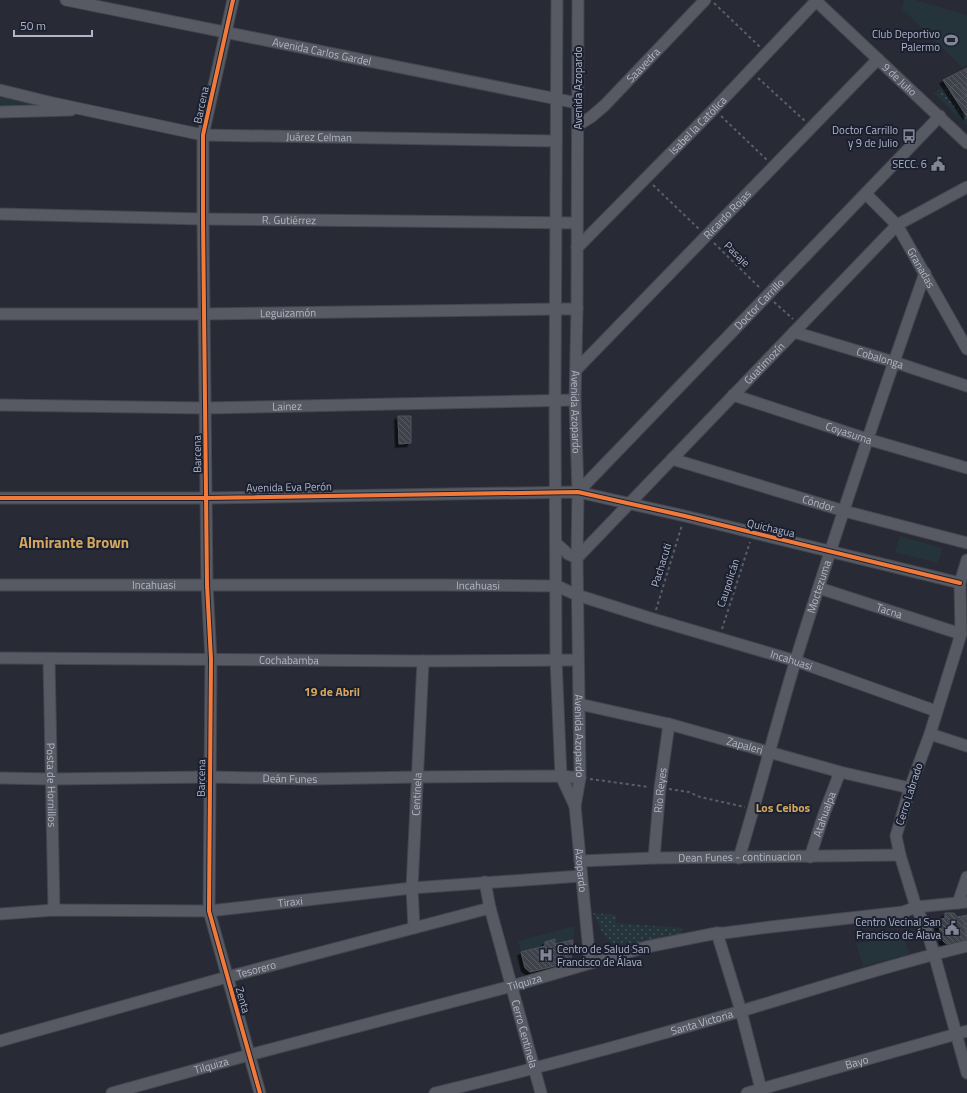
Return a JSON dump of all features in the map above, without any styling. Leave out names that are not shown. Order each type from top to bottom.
[{"type":"street","name":"Avenida Carlos Gardel","points":[[66,0],[578,103]]},
{"type":"street","name":"Barcena","points":[[209,911],[211,659],[207,585],[203,135],[233,0]]},
{"type":"street","name":"Avenida Azopardo","points":[[557,0],[555,400],[557,544],[556,660],[561,776],[575,806]]},
{"type":"street","name":"Avenida Azopardo","points":[[575,806],[580,778],[577,595],[578,492],[575,400],[577,309],[578,0]]},
{"type":"street","name":"Saavedra","points":[[578,125],[591,117],[605,105],[705,0]]},
{"type":"street","name":"Isabel la Católica","points":[[577,248],[714,110],[816,1]]},
{"type":"street","name":"9 de Julio","points":[[816,1],[967,143]]},
{"type":"street","name":"Ricardo Rojas","points":[[576,370],[878,59]]},
{"type":"street","name":"Juárez Celman","points":[[0,90],[203,135],[556,141]]},
{"type":"street","name":"Juárez Celman","points":[[0,112],[85,110]]},
{"type":"street","name":"Doctor Carrillo","points":[[578,492],[940,116]]},
{"type":"street","name":"Guatimozín","points":[[577,558],[897,225],[967,188]]},
{"type":"street","name":"Granadas","points":[[866,194],[897,225],[967,349]]},
{"type":"street","name":"R. Gutiérrez","points":[[0,214],[203,219],[577,223]]},
{"type":"street","name":"Moctezuma","points":[[739,858],[796,661],[830,551],[867,439],[925,274]]},
{"type":"street","name":"Leguizamón","points":[[0,314],[204,314],[577,309]]},
{"type":"street","name":"Cobalonga","points":[[796,329],[967,386]]},
{"type":"street","name":"Coyasuma","points":[[733,395],[867,439],[967,468]]},
{"type":"street","name":"Lainez","points":[[0,405],[205,408],[575,400]]},
{"type":"street","name":"Cóndor","points":[[672,459],[844,511],[967,544]]},
{"type":"street","name":"Avenida Eva Perón","points":[[0,498],[206,498],[578,492]]},
{"type":"street","name":"Quichagua","points":[[578,492],[685,516],[960,583]]},
{"type":"street","points":[[557,544],[568,554],[577,558]]},
{"type":"street","name":"Cerro Labrado","points":[[967,560],[960,583],[961,634],[930,734],[910,788],[896,836],[900,855],[916,907],[926,928],[962,1033],[967,1073]]},
{"type":"street","name":"Incahuasi","points":[[0,585],[557,586],[577,595],[653,619],[796,661],[936,712]]},
{"type":"street","name":"Tacna","points":[[819,588],[961,634]]},
{"type":"street","name":"Cochabamba","points":[[0,658],[423,662],[578,660]]},
{"type":"street","name":"Posta de Hornillos","points":[[49,659],[54,910]]},
{"type":"street","name":"Centinela","points":[[414,928],[412,888],[423,662]]},
{"type":"street","name":"Zapaleri","points":[[579,704],[669,724],[770,751],[840,772],[910,788]]},
{"type":"street","name":"Rio Reyes","points":[[654,858],[660,788],[669,724]]},
{"type":"street","points":[[930,734],[967,746]]},
{"type":"street","name":"Atahualpa","points":[[810,857],[840,772]]},
{"type":"street","name":"Deán Funes","points":[[0,778],[51,779],[210,777],[311,779],[561,776],[580,778]]},
{"type":"street","name":"Azopardo","points":[[575,806],[590,963]]},
{"type":"street","name":"Dean Funes - continuacion","points":[[580,861],[654,858],[900,855]]},
{"type":"street","name":"Tiraxi","points":[[0,914],[54,910],[209,911],[412,888],[581,876]]},
{"type":"street","points":[[963,903],[967,877]]},
{"type":"street","name":"Cerro Centinela","points":[[485,882],[490,908],[541,1093]]},
{"type":"street","name":"Tilquiza","points":[[112,1093],[249,1055],[512,986],[646,947],[717,933],[903,912],[916,907],[963,903]]},
{"type":"street","name":"Tesorero","points":[[0,1041],[227,977],[490,908]]},
{"type":"street","name":"Zenta","points":[[209,911],[260,1093]]},
{"type":"street","points":[[717,933],[741,1011],[761,1091]]},
{"type":"street","name":"Santa Victoria","points":[[435,1093],[535,1069],[741,1011],[934,954],[967,946]]},
{"type":"street","name":"Bayo","points":[[747,1093],[761,1091],[962,1033]]},
{"type":"path","points":[[711,0],[767,53]]},
{"type":"path","points":[[751,70],[811,128]]},
{"type":"path","points":[[714,110],[774,166]]},
{"type":"shaded area","name":"Club Deportivo Palermo","points":[[904,0],[915,0],[967,15],[967,65],[963,68],[902,9]]},
{"type":"shaded area","points":[[946,86],[967,119],[967,125],[934,93]]},
{"type":"shaded area","points":[[0,97],[46,106],[46,108],[0,106]]},
{"type":"shaded area","points":[[900,536],[942,548],[938,563],[895,552]]},
{"type":"shaded area","points":[[593,913],[616,915],[616,923],[682,928],[680,939],[625,949],[607,938],[600,928]]},
{"type":"shaded area","points":[[575,926],[573,940],[555,944],[554,940],[545,942],[545,946],[521,952],[518,941]]},
{"type":"shaded area","points":[[904,938],[909,954],[863,966],[856,943]]},
{"type":"building","points":[[967,68],[967,117],[943,80]]},
{"type":"building","points":[[960,83],[967,96],[957,101],[950,88]]},
{"type":"building","points":[[398,416],[411,416],[411,443],[399,444]]},
{"type":"building","name":"Centro Vecinal San Francisco de Álava","points":[[945,913],[954,913],[957,917],[963,916],[967,942],[950,945],[943,941],[937,920],[945,918]]},
{"type":"building","points":[[967,915],[967,937],[963,916]]},
{"type":"building","name":"Centro de Salud San Francisco de Álava","points":[[555,939],[555,944],[573,940],[571,958],[567,963],[530,972],[525,968],[521,952],[545,946],[545,942]]},
{"type":"cycle path","points":[[233,0],[203,135],[207,585],[211,659],[209,911],[260,1093]]},
{"type":"cycle path","points":[[0,498],[206,498],[578,492],[685,516],[960,583]]},
{"type":"place","name":"Club Deportivo Palermo","points":[[951,40]]},
{"type":"place","name":"Doctor Carrillo y 9 de Julio","points":[[909,136]]},
{"type":"place","name":"SECC. 6","points":[[938,164]]},
{"type":"place","name":"Centro Vecinal San Francisco de Álava","points":[[952,928]]},
{"type":"place","name":"Centro de Salud San Francisco de Álava","points":[[546,955]]},
{"type":"district","name":"Almirante Brown","points":[[74,543]]},
{"type":"district","name":"19 de Abril","points":[[332,692]]},
{"type":"district","name":"Los Ceibos","points":[[783,808]]}]
